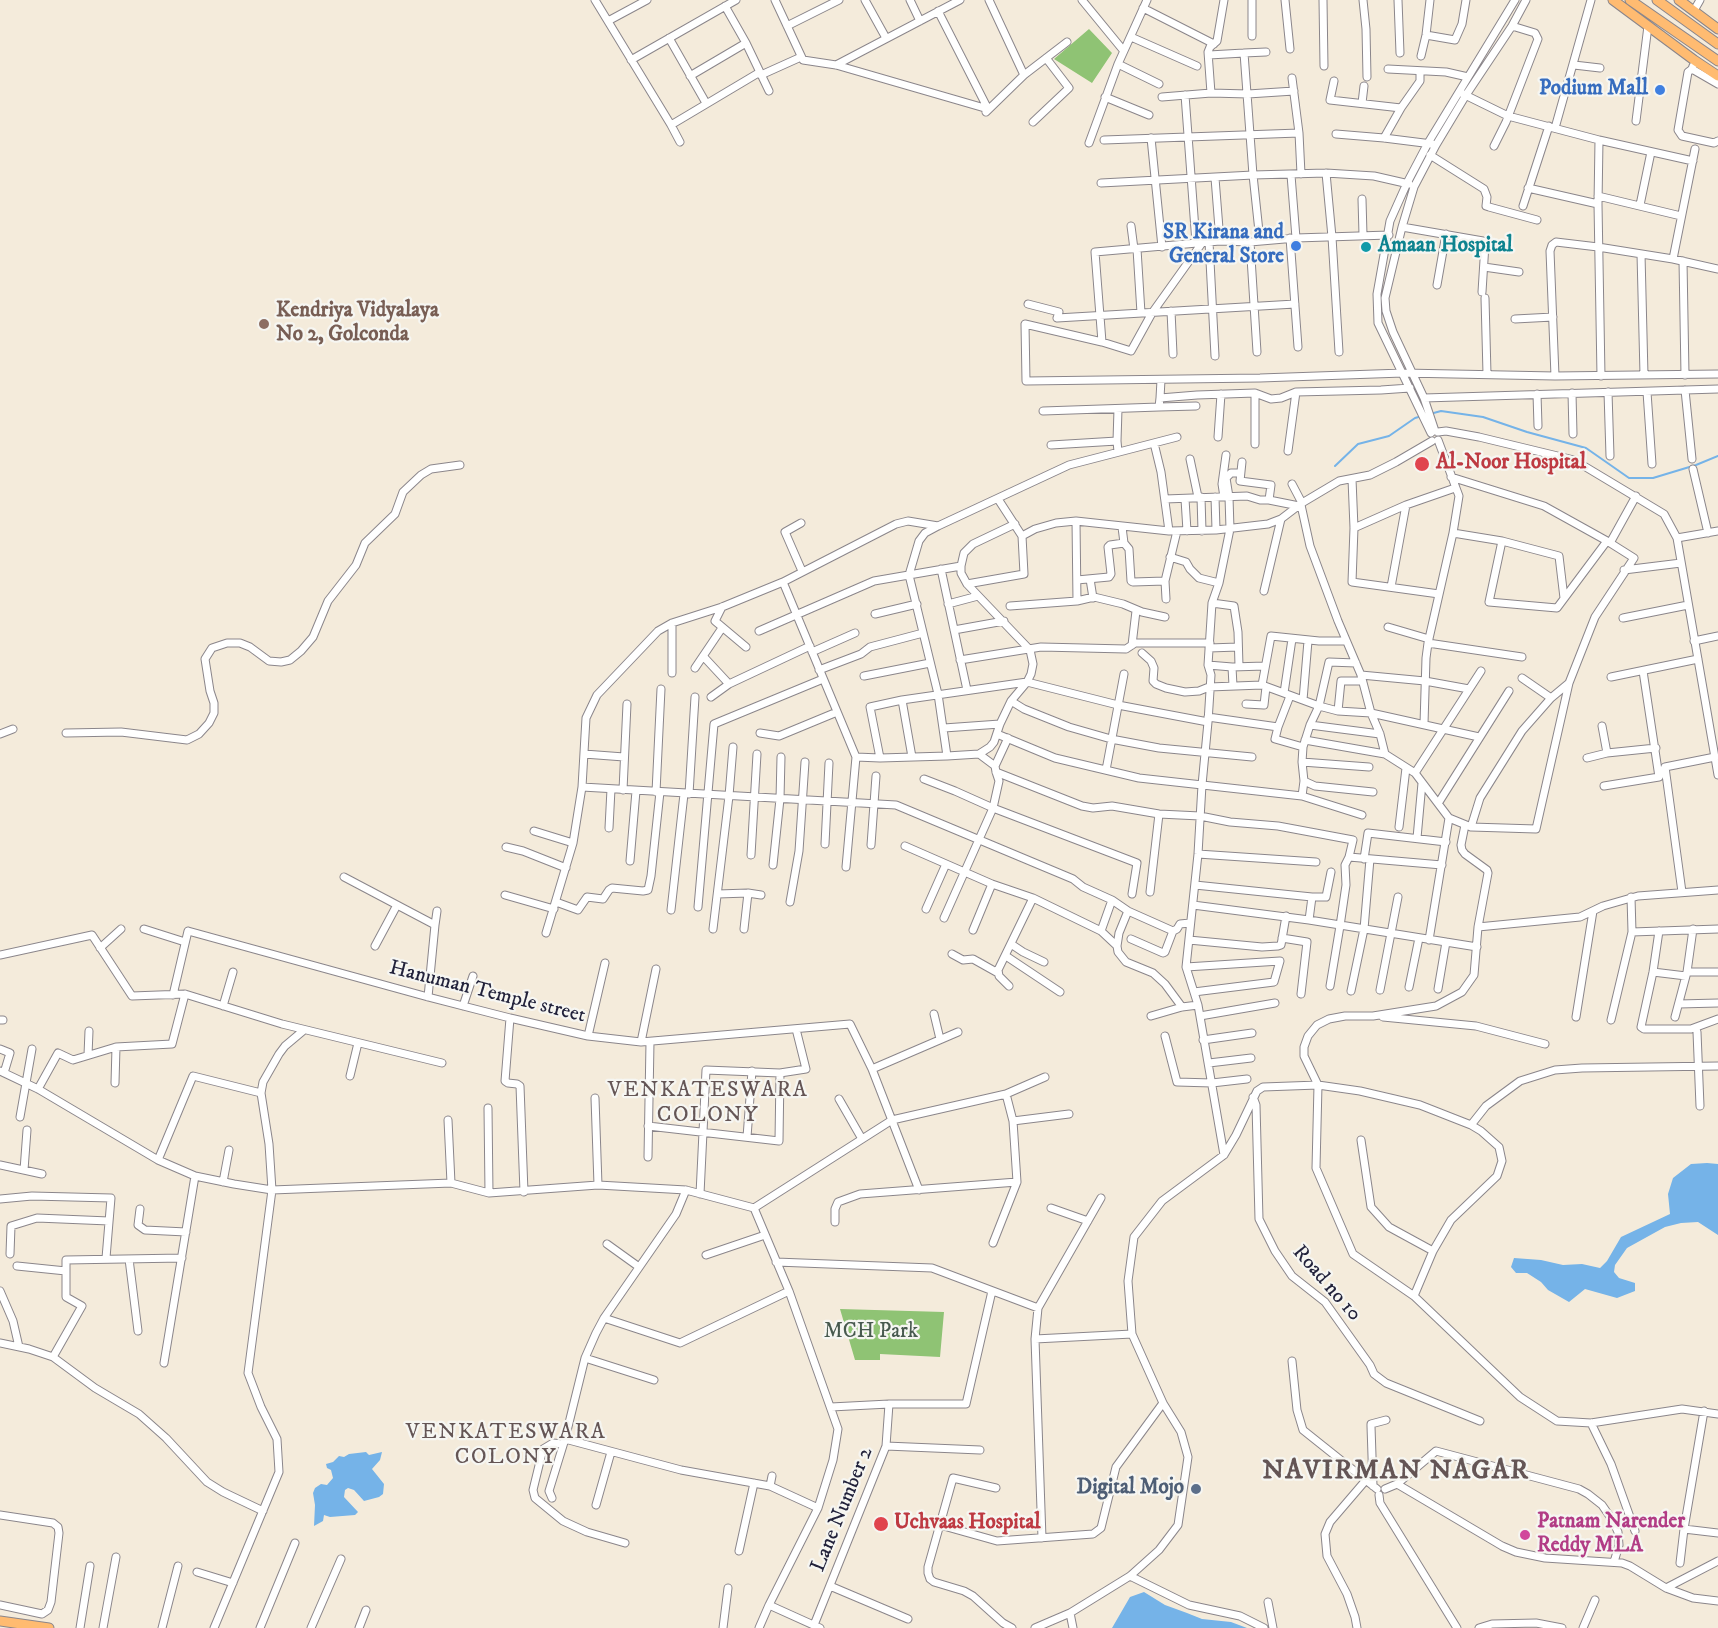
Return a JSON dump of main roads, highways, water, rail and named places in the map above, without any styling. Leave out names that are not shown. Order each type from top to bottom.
[{"type":"main road","points":[[1613,0],[1648,26],[1693,65],[1714,76]]},
{"type":"main road","points":[[1630,0],[1718,60]]},
{"type":"main road","points":[[1658,0],[1718,44]]},
{"type":"main road","points":[[1679,0],[1718,29]]},
{"type":"main road","points":[[0,1621],[49,1628]]},
{"type":"water","points":[[1691,1164],[1718,1164],[1718,1235],[1698,1222],[1681,1223],[1665,1227],[1627,1248],[1615,1265],[1614,1272],[1619,1278],[1635,1283],[1635,1291],[1617,1298],[1585,1289],[1569,1302],[1548,1290],[1541,1282],[1527,1273],[1516,1273],[1511,1267],[1514,1258],[1541,1260],[1563,1265],[1582,1264],[1600,1268],[1607,1261],[1621,1237],[1670,1214],[1668,1194],[1673,1178]]},
{"type":"water","points":[[366,1452],[369,1455],[382,1452],[380,1460],[372,1469],[384,1484],[383,1494],[364,1501],[354,1490],[348,1488],[345,1490],[344,1497],[358,1512],[355,1515],[330,1517],[324,1515],[323,1521],[314,1526],[313,1493],[315,1488],[321,1484],[327,1485],[333,1478],[326,1464],[333,1462],[339,1456]]},
{"type":"water","points":[[1144,1592],[1165,1605],[1202,1619],[1231,1622],[1247,1628],[1112,1628],[1130,1597]]},
{"type":"waterway","points":[[1430,414],[1441,411],[1483,417],[1586,448],[1629,478],[1653,478],[1718,456]]},
{"type":"waterway","points":[[1335,466],[1358,444],[1389,436],[1415,418],[1422,416]]},
{"type":"place","name":"Podium Mall","points":[[1660,90]]},
{"type":"place","name":"SR Kirana and General Store","points":[[1296,246]]},
{"type":"place","name":"Amaan Hospital","points":[[1366,247]]},
{"type":"place","name":"Kendriya Vidyalaya No 2, Golconda","points":[[264,324]]},
{"type":"place","name":"Al-Noor Hospital","points":[[1422,464]]},
{"type":"place","name":"Digital Mojo","points":[[1196,1489]]},
{"type":"place","name":"Uchvaas Hospital","points":[[881,1524]]},
{"type":"place","name":"Patnam Narender Reddy MLA","points":[[1525,1535]]},
{"type":"district","name":"VENKATESWARA COLONY","points":[[708,1104]]},
{"type":"district","name":"VENKATESWARA COLONY","points":[[506,1446]]},
{"type":"district","name":"NAVIRMAN NAGAR","points":[[1396,1472]]},
{"type":"park label","name":"MCH Park","points":[[871,1333]]}]
